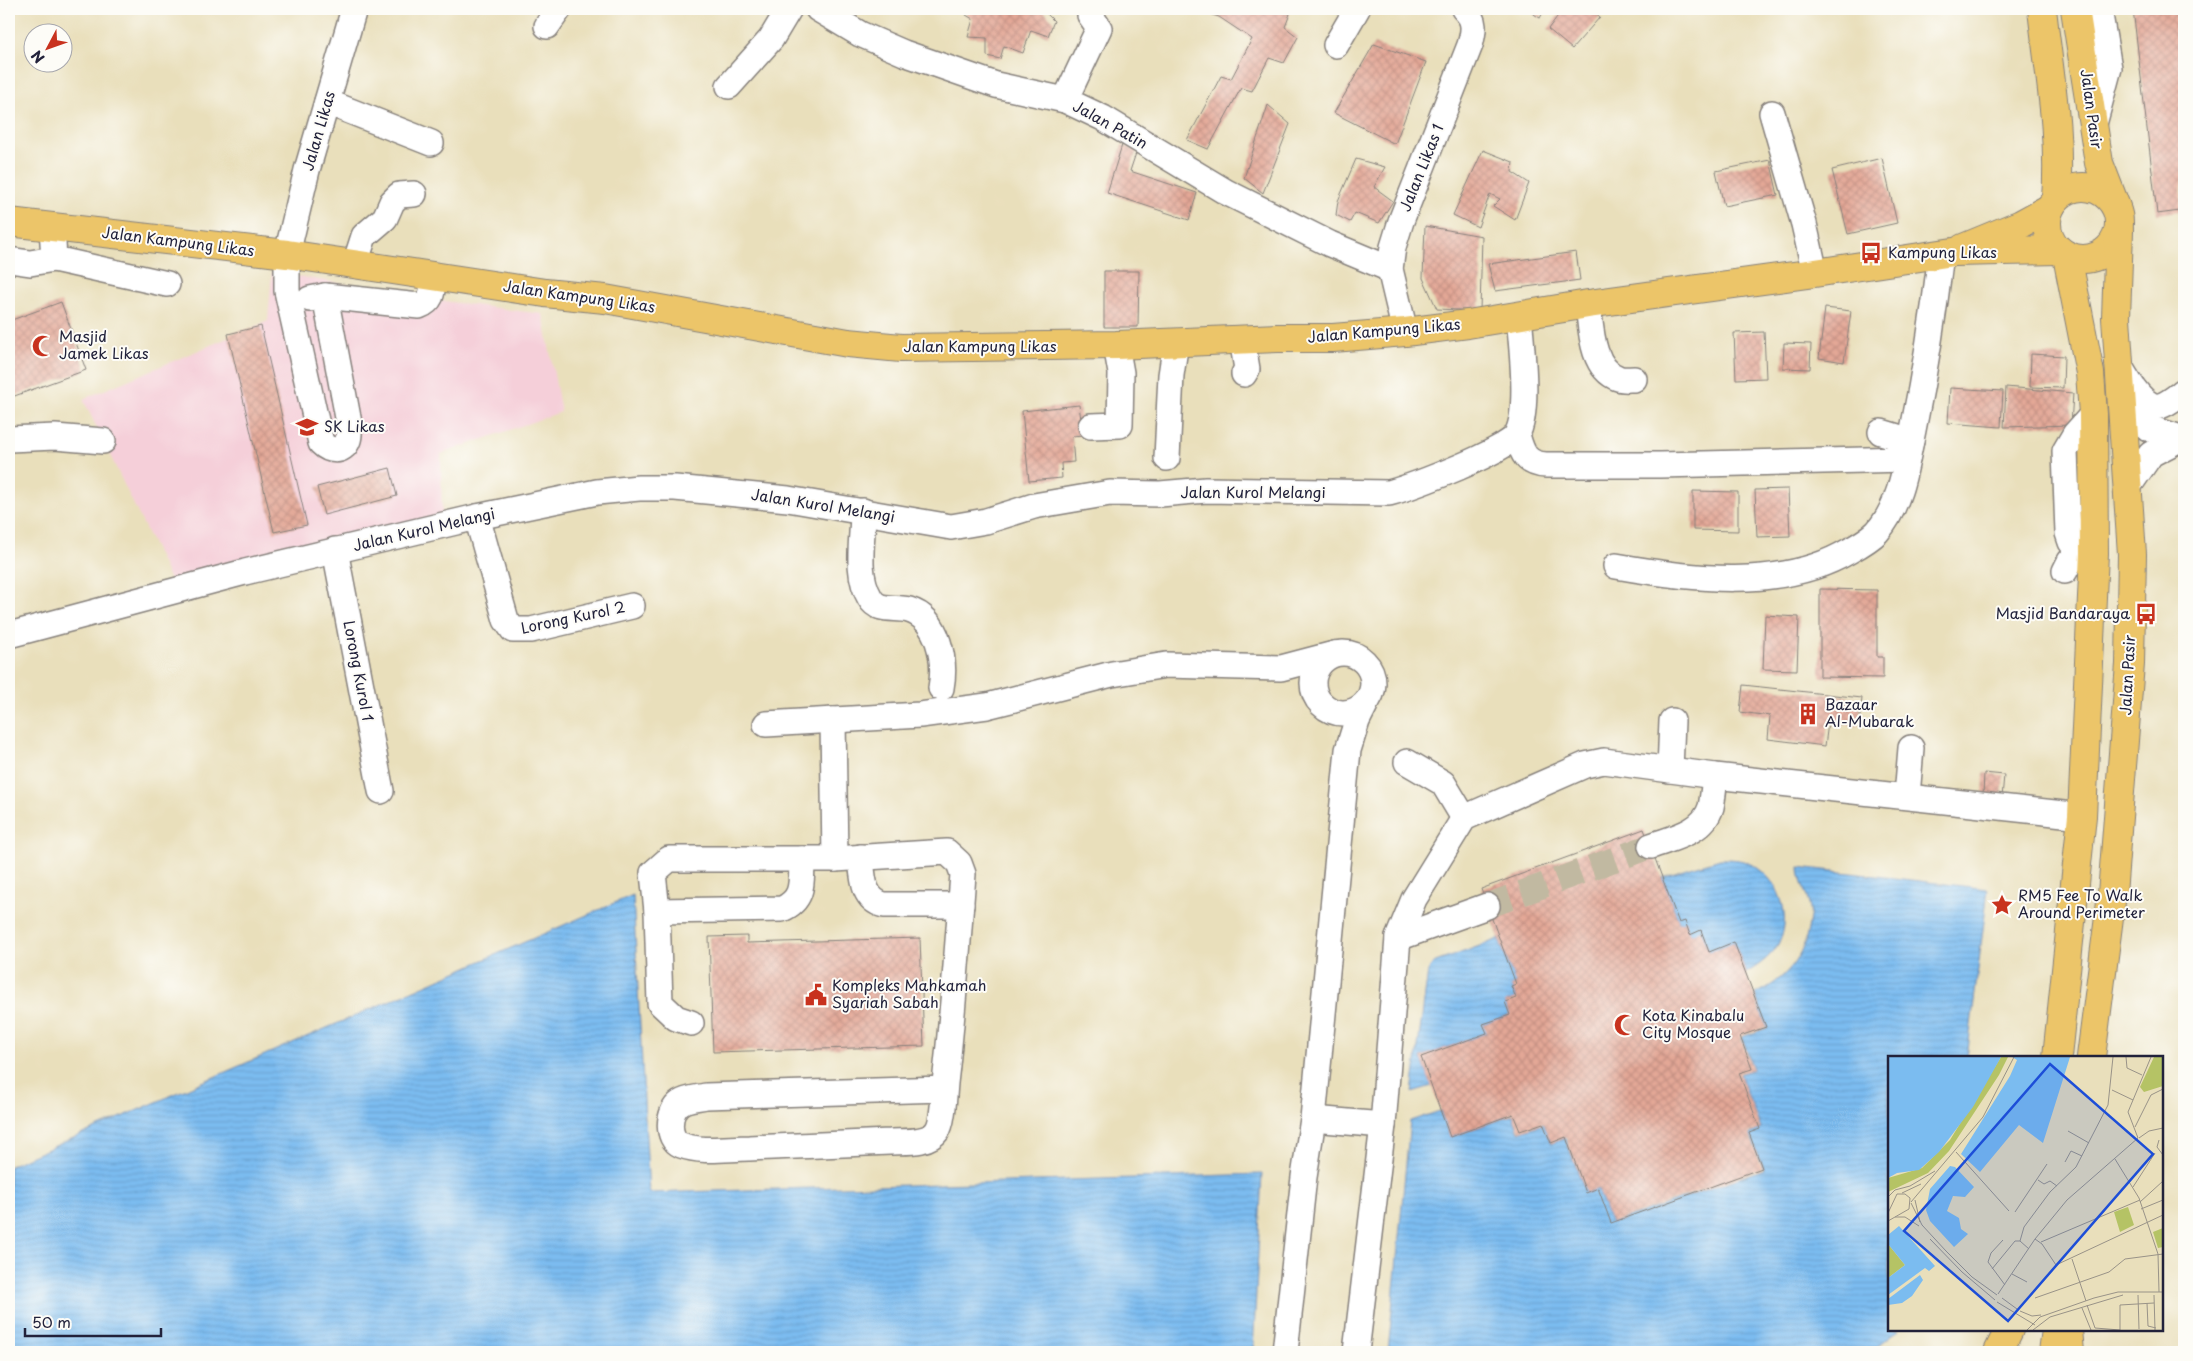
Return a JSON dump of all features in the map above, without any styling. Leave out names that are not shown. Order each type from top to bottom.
[{"type":"main road","points":[[2042,9],[2056,119],[2059,164],[2053,203],[2047,219],[2048,231],[2052,241],[2063,253],[2080,259],[2093,259],[2105,253],[2114,243],[2117,219],[2104,194],[2088,187],[2077,188],[2066,192],[2053,203]]},
{"type":"main road","name":"Jalan Pasir","points":[[2075,9],[2099,162],[2117,219],[2116,300],[2132,554],[2130,664],[2112,894],[2091,1056]]},
{"type":"main road","name":"Jalan Kampung Likas","points":[[1947,253],[2021,224],[2053,203]]},
{"type":"main road","name":"Jalan Kampung Likas","points":[[9,222],[287,254],[545,293],[605,299],[848,344],[928,348],[1116,345],[1333,338],[1405,332],[1947,253],[2063,253]]},
{"type":"main road","points":[[2057,1056],[2082,816],[2080,559],[2093,414],[2090,373],[2063,253]]},
{"type":"main road","points":[[1998,1352],[2008,1331]]},
{"type":"main road","points":[[2013,1352],[2020,1331]]},
{"type":"main road","points":[[2052,1352],[2056,1331]]},
{"type":"main road","points":[[2068,1331],[2070,1352]]},
{"type":"street","name":"Jalan Likas","points":[[325,296],[349,422],[348,440],[342,448],[335,450],[327,448],[321,443],[286,291],[287,254],[307,170],[354,9]]},
{"type":"street","points":[[729,86],[772,39],[789,9]]},
{"type":"street","name":"Jalan Patin","points":[[818,9],[860,34],[904,53],[996,84],[1065,100],[1109,122],[1234,196],[1336,247],[1390,269]]},
{"type":"street","points":[[1336,45],[1357,9]]},
{"type":"street","name":"Jalan Likas 1","points":[[1405,332],[1390,269],[1393,247],[1401,221],[1470,45],[1474,24],[1470,15],[1464,9]]},
{"type":"street","points":[[2093,129],[2109,68],[2099,9]]},
{"type":"street","points":[[1065,100],[1100,28],[1090,15]]},
{"type":"street","points":[[327,102],[431,143]]},
{"type":"street","points":[[1772,113],[1804,224],[1815,273]]},
{"type":"street","points":[[354,264],[364,236],[385,218],[395,198],[399,195],[414,194]]},
{"type":"street","points":[[52,227],[54,259]]},
{"type":"street","points":[[1616,566],[1668,575],[1708,578],[1749,577],[1782,573],[1818,565],[1840,557],[1876,533],[1886,520],[1892,507],[1909,450],[1947,253]]},
{"type":"street","points":[[9,260],[30,263],[54,259],[167,284]]},
{"type":"street","points":[[289,302],[325,296],[419,306],[427,303],[432,297],[433,276]]},
{"type":"street","points":[[1588,304],[1591,330],[1597,354],[1602,364],[1619,378],[1634,379]]},
{"type":"street","points":[[1519,315],[1524,399],[1521,424],[1517,435],[1523,454],[1528,461],[1536,465],[1660,465],[1909,450]]},
{"type":"street","points":[[1242,340],[1247,369],[1244,374]]},
{"type":"street","points":[[1167,458],[1171,375],[1176,342]]},
{"type":"street","points":[[1091,426],[1120,425],[1121,373],[1116,345]]},
{"type":"street","points":[[2119,366],[2136,392],[2150,405],[2163,406],[2184,390]]},
{"type":"street","points":[[2122,402],[2148,428],[2182,439]]},
{"type":"street","points":[[1881,432],[1909,450]]},
{"type":"street","name":"Jalan Kurol Melangi","points":[[9,635],[335,550],[478,516],[597,492],[655,487],[762,496],[952,527],[986,522],[1034,506],[1110,493],[1160,494],[1206,490],[1389,493],[1412,486],[1467,462],[1517,435]]},
{"type":"street","points":[[9,439],[56,437],[103,442]]},
{"type":"street","points":[[2128,487],[2151,454],[2182,439]]},
{"type":"street","points":[[863,511],[861,577],[871,600],[885,608],[906,609],[920,614],[932,625],[943,666],[941,688]]},
{"type":"street","name":"Lorong Kurol 2","points":[[478,516],[506,620],[513,630],[531,630],[632,606]]},
{"type":"street","name":"Lorong Kurol 1","points":[[335,550],[381,791]]},
{"type":"street","points":[[766,724],[920,715],[987,706],[1112,674],[1166,665],[1281,668],[1344,653],[1354,654],[1369,668],[1373,677],[1374,687],[1371,697],[1357,721],[1348,750],[1313,1119],[1304,1177],[1285,1352]]},
{"type":"street","points":[[1334,654],[1325,658],[1318,666],[1314,675],[1313,685],[1321,702],[1337,713],[1347,714],[1365,705]]},
{"type":"street","points":[[1281,668],[1296,676],[1321,702],[1339,727],[1348,750]]},
{"type":"street","points":[[833,720],[835,859]]},
{"type":"street","points":[[1670,770],[1672,720]]},
{"type":"street","points":[[1907,796],[1911,748]]},
{"type":"street","points":[[1356,1352],[1383,1125],[1391,1004],[1398,938],[1414,899],[1464,818],[1585,764],[1604,760],[1715,776],[2082,816]]},
{"type":"street","points":[[1407,762],[1444,783],[1464,818]]},
{"type":"street","points":[[1651,846],[1697,828],[1701,824],[1710,807],[1715,776]]},
{"type":"street","points":[[692,1023],[676,1018],[660,1003],[657,911],[653,873],[661,864],[669,860],[835,859],[947,852],[959,863],[963,874],[951,1030],[944,1089],[939,1129],[934,1135],[915,1141],[713,1149],[681,1145],[676,1142],[671,1130],[672,1114],[678,1105],[690,1099],[706,1096],[944,1089]]},
{"type":"street","points":[[861,857],[866,892],[876,903],[884,905],[960,905]]},
{"type":"street","points":[[657,911],[782,909],[795,903],[797,898],[800,887],[802,859]]},
{"type":"street","points":[[1398,938],[1487,906]]},
{"type":"street","points":[[1313,1119],[1383,1125]]},
{"type":"shaded area","name":"SK Likas","points":[[272,272],[443,301],[543,314],[561,412],[441,454],[442,522],[172,584],[83,399],[268,321]]},
{"type":"water","points":[[1720,859],[1743,861],[1766,875],[1774,886],[1784,910],[1784,924],[1781,937],[1775,949],[1746,973],[1734,942],[1709,952],[1701,931],[1690,935],[1679,923],[1662,877]]},
{"type":"water","points":[[1799,867],[1988,889],[1967,1056],[1888,1056],[1888,1331],[1898,1331],[1869,1352],[1388,1352],[1410,1121],[1440,1111],[1450,1137],[1513,1115],[1519,1132],[1543,1124],[1551,1144],[1565,1138],[1586,1193],[1598,1189],[1611,1224],[1764,1169],[1750,1134],[1761,1129],[1740,1074],[1753,1069],[1742,1037],[1767,1028],[1755,994],[1776,982],[1792,966],[1807,935],[1810,917],[1809,903],[1800,877]]},
{"type":"water","points":[[633,895],[649,1193],[1262,1174],[1253,1352],[9,1352],[9,1166]]},
{"type":"water","points":[[1499,939],[1516,984],[1511,986],[1516,998],[1505,1002],[1510,1015],[1484,1024],[1487,1033],[1421,1057],[1432,1086],[1412,1092],[1428,971],[1433,963]]},
{"type":"building","points":[[968,9],[1042,9],[1054,21],[1048,36],[1031,30],[1023,53],[1004,46],[1000,59],[987,56],[987,38],[968,37],[973,19],[966,15]]},
{"type":"building","points":[[1193,9],[1282,9],[1290,14],[1285,27],[1298,37],[1284,63],[1269,58],[1252,91],[1241,88],[1208,149],[1187,140],[1221,76],[1231,79],[1252,39],[1219,17]]},
{"type":"building","points":[[1526,9],[1545,9],[1540,18]]},
{"type":"building","points":[[1554,9],[1591,9],[1600,17],[1572,49],[1548,29],[1560,13]]},
{"type":"building","points":[[2133,9],[2178,9],[2184,58],[2184,155],[2180,211],[2157,214]]},
{"type":"building","points":[[1374,44],[1426,62],[1395,144],[1334,113]]},
{"type":"building","points":[[1268,105],[1290,124],[1263,193],[1244,178]]},
{"type":"building","points":[[1122,145],[1137,150],[1130,171],[1197,193],[1189,220],[1107,193]]},
{"type":"building","points":[[1483,150],[1513,162],[1512,172],[1529,183],[1515,220],[1493,206],[1500,199],[1490,194],[1478,227],[1453,215]]},
{"type":"building","points":[[1882,158],[1897,223],[1848,234],[1832,170]]},
{"type":"building","points":[[1356,159],[1385,167],[1374,187],[1393,201],[1379,223],[1355,213],[1350,222],[1336,215],[1338,201]]},
{"type":"building","points":[[1770,160],[1778,195],[1724,206],[1716,171]]},
{"type":"building","points":[[1425,226],[1482,236],[1480,311],[1437,309],[1423,278]]},
{"type":"building","points":[[1576,252],[1580,280],[1495,291],[1488,264]]},
{"type":"building","points":[[1104,271],[1139,271],[1138,327],[1104,327]]},
{"type":"building","name":"Masjid Jamek Likas","points":[[61,302],[86,370],[9,398],[9,321]]},
{"type":"building","points":[[1825,308],[1851,311],[1844,362],[1819,358]]},
{"type":"building","points":[[261,326],[307,525],[274,532],[228,334]]},
{"type":"building","points":[[1764,332],[1766,378],[1736,379],[1734,333]]},
{"type":"building","points":[[1784,343],[1811,344],[1810,369],[1783,368]]},
{"type":"building","points":[[2031,354],[2064,356],[2063,388],[2030,387]]},
{"type":"building","points":[[2006,387],[2073,393],[2071,425],[2004,427]]},
{"type":"building","points":[[1950,388],[2003,391],[2001,427],[1948,423]]},
{"type":"building","points":[[1079,405],[1083,435],[1072,436],[1074,462],[1061,463],[1062,478],[1029,481],[1022,411]]},
{"type":"building","points":[[390,468],[397,496],[324,515],[317,487]]},
{"type":"building","points":[[1788,489],[1790,536],[1757,537],[1755,490]]},
{"type":"building","points":[[1693,491],[1738,492],[1738,531],[1693,530]]},
{"type":"building","points":[[1820,589],[1877,590],[1877,657],[1883,657],[1883,678],[1820,677]]},
{"type":"building","points":[[1765,615],[1799,617],[1797,670],[1763,669]]},
{"type":"building","name":"Bazaar Al-Mubarak","points":[[1743,685],[1862,698],[1859,726],[1828,723],[1825,746],[1768,739],[1770,716],[1740,712]]},
{"type":"building","points":[[1984,773],[2004,775],[2002,798],[1983,796]]},
{"type":"building","name":"Kota Kinabalu City Mosque","points":[[1644,829],[1679,923],[1685,921],[1690,935],[1701,930],[1709,952],[1734,942],[1766,1027],[1740,1036],[1752,1069],[1739,1073],[1760,1129],[1749,1133],[1762,1168],[1611,1223],[1598,1188],[1586,1193],[1566,1137],[1551,1143],[1543,1123],[1520,1131],[1513,1114],[1450,1137],[1421,1057],[1487,1033],[1483,1024],[1510,1015],[1505,1002],[1516,998],[1511,986],[1516,984],[1481,889]]},
{"type":"building","name":"Kompleks Mahkamah Syariah Sabah","points":[[747,936],[747,943],[920,938],[924,1046],[713,1052],[709,937]]},
{"type":"tunnel","points":[[1487,906],[1651,846]]},
{"type":"place","name":"Kampung Likas","points":[[1871,253]]},
{"type":"place","name":"Masjid Jamek Likas","points":[[43,346]]},
{"type":"place","name":"SK Likas","points":[[307,427]]},
{"type":"place","name":"Masjid Bandaraya","points":[[2146,614]]},
{"type":"place","name":"Bazaar Al-Mubarak","points":[[1808,714]]},
{"type":"place","name":"RM5 Fee To Walk Around Perimeter","points":[[2002,905]]},
{"type":"place","name":"Kompleks Mahkamah Syariah Sabah","points":[[816,995]]},
{"type":"place","name":"Kota Kinabalu City Mosque","points":[[1625,1025]]}]
